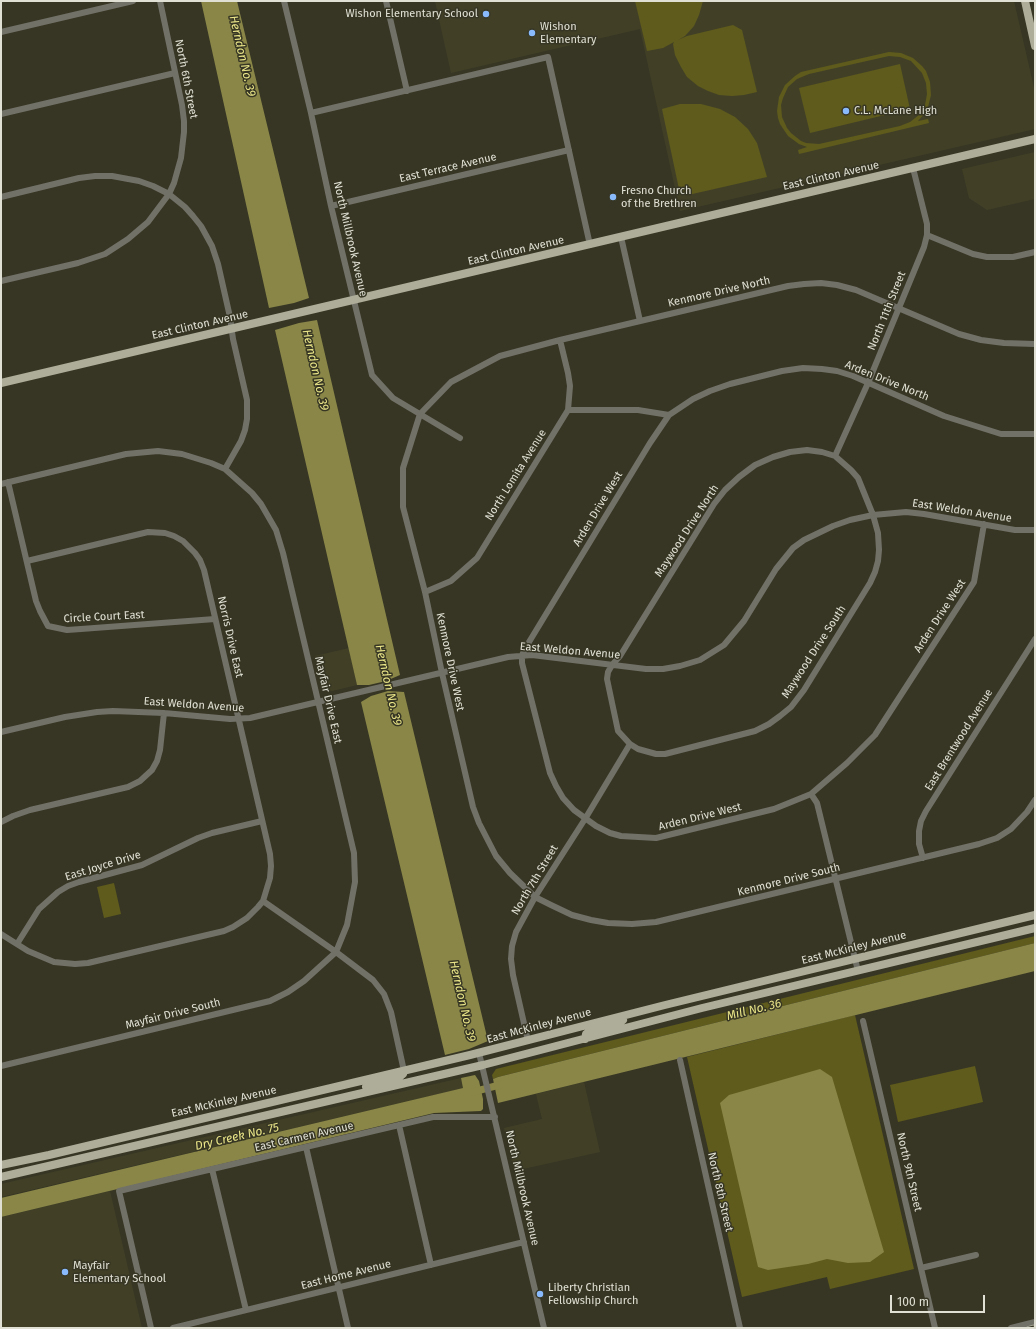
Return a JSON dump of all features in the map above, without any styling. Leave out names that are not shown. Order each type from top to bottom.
[{"type":"main road","points":[[1025,1],[1035,46]]},
{"type":"main road","name":"East Clinton Avenue","points":[[1,383],[1035,139]]},
{"type":"main road","name":"East McKinley Avenue","points":[[1,1165],[480,1053],[638,1012],[1035,915]]},
{"type":"main road","name":"East McKinley Avenue","points":[[1,1177],[483,1066],[702,1008],[1035,928]]},
{"type":"main road","points":[[585,1039],[586,1034],[590,1031],[619,1023],[638,1012]]},
{"type":"main road","points":[[328,1102],[350,1091],[397,1079],[403,1074],[404,1071]]},
{"type":"street","points":[[1,32],[133,1]]},
{"type":"street","name":"North 6th Street","points":[[160,1],[182,105],[184,132],[178,173],[169,194]]},
{"type":"street","name":"North Millbrook Avenue","points":[[284,1],[311,113],[331,206],[372,375],[393,398],[460,438]]},
{"type":"street","points":[[386,1],[406,91]]},
{"type":"street","points":[[311,113],[548,58],[590,245]]},
{"type":"street","points":[[1,114],[175,73]]},
{"type":"street","name":"East Terrace Avenue","points":[[331,206],[569,150]]},
{"type":"street","name":"North 11th Street","points":[[835,456],[868,383],[924,246],[927,235],[927,224],[913,168]]},
{"type":"street","points":[[1,197],[79,178],[112,176],[139,181],[153,186],[169,194],[185,207],[193,216],[201,226],[212,246],[218,264],[246,392],[247,410],[245,430],[241,441],[225,469]]},
{"type":"street","points":[[1,282],[78,263],[105,254],[128,239],[148,222],[169,194]]},
{"type":"street","points":[[927,235],[973,254],[987,257],[1013,257],[1035,252]]},
{"type":"street","points":[[620,237],[640,321]]},
{"type":"street","name":"Kenmore Drive North","points":[[420,414],[451,382],[500,356],[640,321],[788,286],[804,284],[821,283],[838,285],[856,290],[959,334],[974,338],[1004,343],[1035,344]]},
{"type":"street","name":"North Lomita Avenue","points":[[425,592],[452,581],[477,558],[568,410],[570,386],[560,340]]},
{"type":"street","name":"Arden Drive North","points":[[669,414],[693,399],[730,384],[803,368],[822,369],[837,371],[944,416],[1001,434],[1035,434]]},
{"type":"street","points":[[568,410],[638,410],[669,414]]},
{"type":"street","name":"Kenmore Drive West","points":[[420,414],[403,468],[403,507],[425,592],[442,673],[479,823],[496,856],[510,873],[535,897]]},
{"type":"street","name":"Arden Drive West","points":[[669,414],[522,655],[522,663],[550,773],[556,786],[563,798],[585,819],[610,833],[621,836],[656,838],[774,809],[811,794],[848,763],[875,735],[970,589],[974,582],[984,524]]},
{"type":"street","name":"Maywood Drive North","points":[[612,665],[620,656],[714,504],[725,490],[739,477],[755,466],[773,457],[790,452],[807,450],[835,456],[858,478],[872,515]]},
{"type":"street","name":"Mayfair Drive East","points":[[1,484],[126,454],[150,451],[168,452],[182,454],[225,469],[252,493],[260,504],[276,530],[283,553],[354,853],[355,882],[352,906],[347,925],[336,952]]},
{"type":"street","name":"Circle Court East","points":[[8,482],[36,601],[48,626],[67,630],[81,630],[215,619]]},
{"type":"street","name":"East Weldon Avenue","points":[[1,732],[97,712],[129,711],[239,720],[522,655],[646,669],[663,669],[680,666],[700,660],[724,645],[744,621],[776,569],[793,548],[804,540],[820,532],[850,520],[872,515],[906,512],[1015,530],[1035,530]]},
{"type":"street","name":"Maywood Drive South","points":[[630,744],[646,752],[665,754],[755,731],[769,724],[791,707],[804,690],[870,583],[875,572],[878,561],[879,542],[878,533],[872,515]]},
{"type":"street","name":"Norris Drive East","points":[[27,561],[141,534],[156,532],[165,533],[183,541],[190,547],[200,560],[204,570],[270,854],[270,878],[263,901]]},
{"type":"street","name":"East Brentwood Avenue","points":[[923,858],[919,844],[919,831],[921,821],[926,811],[1035,639]]},
{"type":"street","points":[[612,665],[608,672],[607,680],[618,731],[630,744]]},
{"type":"street","points":[[1,822],[26,811],[128,787],[140,781],[152,770],[157,760],[160,750],[164,714]]},
{"type":"street","name":"North 7th Street","points":[[528,1041],[513,975],[511,959],[512,946],[516,932],[535,897],[585,819],[630,744]]},
{"type":"street","points":[[811,794],[817,803],[858,971]]},
{"type":"street","name":"Kenmore Drive South","points":[[535,897],[572,915],[591,920],[608,923],[632,924],[656,922],[979,844],[997,838],[1011,829],[1020,821],[1035,800]]},
{"type":"street","name":"East Joyce Drive","points":[[17,944],[39,909],[58,892],[68,886],[156,860],[198,838],[212,833],[262,821]]},
{"type":"street","points":[[1,934],[40,957],[54,962],[75,964],[88,963],[224,931],[240,923],[263,901],[373,980],[384,994],[391,1012],[404,1071]]},
{"type":"street","name":"Mayfair Drive South","points":[[1,1066],[270,1000],[304,981],[336,952]]},
{"type":"street","name":"North 9th Street","points":[[863,1021],[935,1328]]},
{"type":"street","name":"North Millbrook Avenue","points":[[480,1053],[544,1328]]},
{"type":"street","name":"North 8th Street","points":[[680,1060],[740,1328]]},
{"type":"street","name":"East Carmen Avenue","points":[[151,1328],[119,1191],[433,1117],[495,1117]]},
{"type":"street","points":[[399,1125],[431,1265]]},
{"type":"street","points":[[306,1147],[348,1328]]},
{"type":"street","points":[[212,1169],[246,1310]]},
{"type":"street","name":"East Home Avenue","points":[[172,1328],[524,1242]]},
{"type":"street","points":[[921,1268],[976,1255]]},
{"type":"street","points":[[1011,1328],[1035,1322]]},
{"type":"shaded area","name":"C.L. McLane High","points":[[435,1],[1014,1],[1035,92],[1035,129],[680,211],[640,29],[451,73]]},
{"type":"shaded area","points":[[635,1],[703,1],[694,26],[685,36],[678,40],[687,36],[733,25],[742,30],[757,92],[732,96],[719,95],[698,86],[687,77],[681,67],[675,55],[674,42],[663,48],[647,51]]},
{"type":"shaded area","points":[[889,52],[901,53],[913,58],[926,71],[930,82],[931,95],[925,113],[918,121],[928,119],[929,123],[799,154],[798,150],[807,147],[799,144],[788,136],[780,124],[777,111],[779,97],[785,85],[801,72]],"holes":[[[889,56],[900,57],[911,61],[922,73],[926,83],[927,94],[925,105],[919,115],[910,122],[900,126],[819,144],[801,141],[787,128],[782,117],[781,105],[788,87],[797,79],[809,74]]]},
{"type":"shaded area","points":[[900,64],[910,109],[810,133],[799,88]]},
{"type":"shaded area","points":[[680,104],[701,104],[720,109],[735,117],[748,129],[757,143],[767,177],[688,195],[679,189],[662,109]]},
{"type":"shaded area","points":[[1035,152],[1035,199],[987,210],[969,198],[962,169]]},
{"type":"shaded area","points":[[349,648],[357,685],[328,692],[324,690],[315,656]]},
{"type":"shaded area","points":[[114,883],[121,914],[104,918],[97,887]]},
{"type":"shaded area","points":[[1035,936],[1035,943],[493,1079],[492,1075],[496,1069]]},
{"type":"shaded area","points":[[855,1015],[914,1269],[830,1289],[827,1277],[742,1297],[687,1057]]},
{"type":"shaded area","points":[[975,1066],[983,1102],[898,1122],[890,1085]]},
{"type":"shaded area","points":[[461,1078],[464,1088],[1,1197],[1,1184]]},
{"type":"shaded area","points":[[584,1082],[600,1152],[514,1171],[504,1128],[542,1119],[536,1094]]},
{"type":"shaded area","name":"Mayfair Elementary School","points":[[110,1191],[142,1328],[1,1328],[1,1217]]},
{"type":"water","name":"Herndon No. 39","points":[[201,1],[237,1],[309,298],[294,303],[269,308]]},
{"type":"water","name":"Herndon No. 39","points":[[317,320],[400,675],[386,681],[369,685],[357,685],[275,330],[299,323]]},
{"type":"water","name":"Herndon No. 39","points":[[388,691],[404,692],[488,1041],[469,1049],[445,1055],[361,702],[371,696]]},
{"type":"water","points":[[1035,943],[1035,971],[498,1103],[493,1079],[498,1077]]},
{"type":"water","points":[[820,1069],[832,1077],[884,1252],[870,1262],[848,1263],[827,1259],[808,1264],[768,1270],[758,1267],[720,1103],[729,1095]]},
{"type":"water","points":[[475,1075],[479,1081],[483,1099],[483,1109],[481,1111],[434,1113],[1,1217],[1,1198],[463,1088],[461,1078]]},
{"type":"waterway","name":"Mill No. 36","points":[[473,1092],[503,1084]]},
{"type":"railway","points":[[1028,1328],[1035,1326]]},
{"type":"place","name":"Wishon Elementary School","points":[[486,14]]},
{"type":"place","name":"Wishon Elementary","points":[[532,33]]},
{"type":"place","name":"C.L. McLane High","points":[[846,111]]},
{"type":"place","name":"Fresno Church of the Brethren","points":[[613,197]]},
{"type":"place","name":"Mayfair Elementary School","points":[[65,1272]]},
{"type":"place","name":"Liberty Christian Fellowship Church","points":[[540,1294]]},
{"type":"water label","name":"Dry Creek No. 75","points":[[237,1137]]}]
